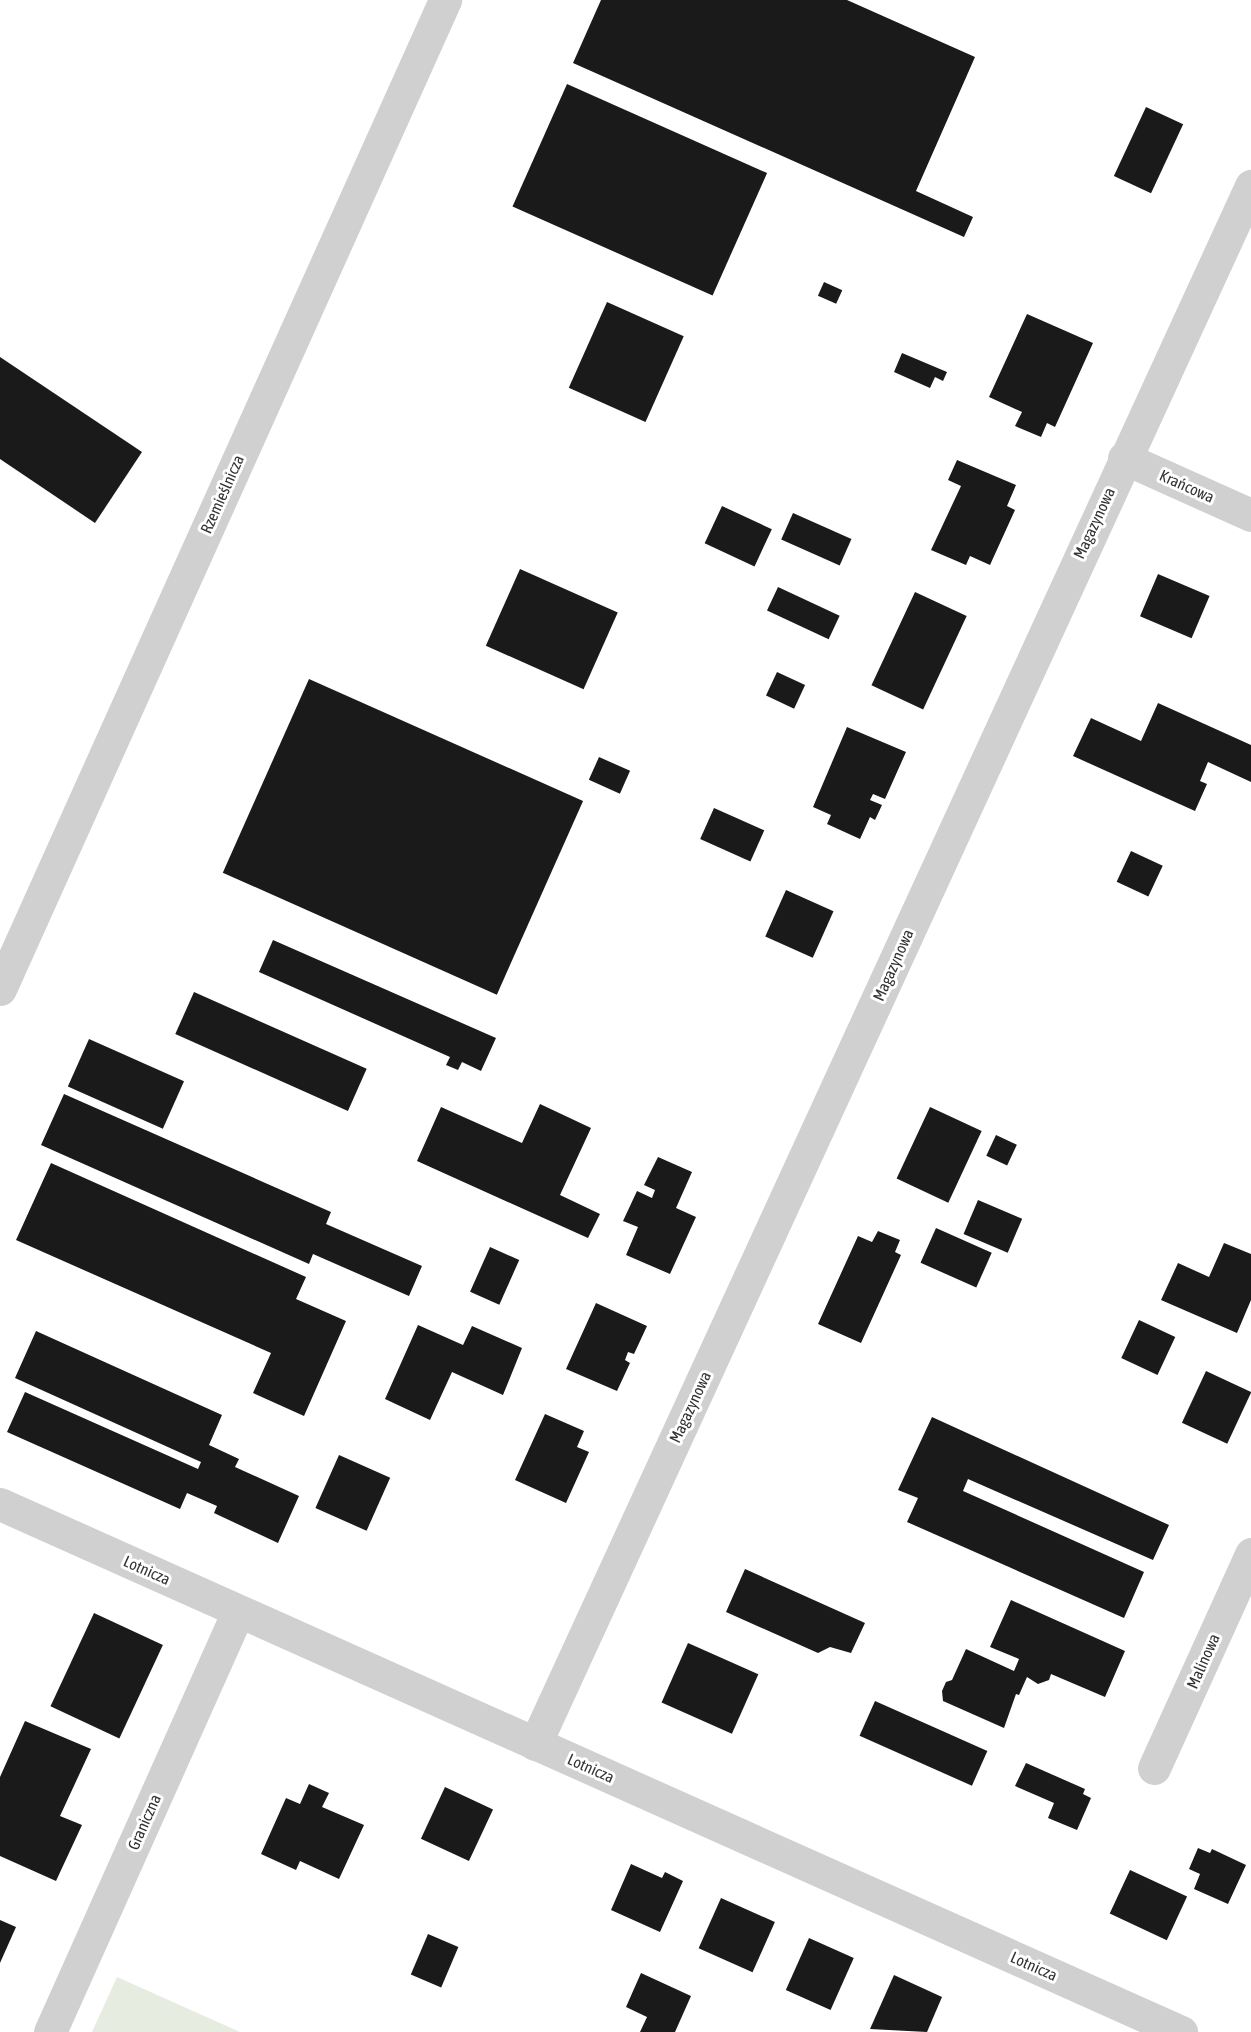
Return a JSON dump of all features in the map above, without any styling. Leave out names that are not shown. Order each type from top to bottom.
[{"type":"street","name":"Rzemieślnicza","points":[[0,989],[445,0]]},
{"type":"street","name":"Magazynowa","points":[[536,1744],[1124,458],[1251,186]]},
{"type":"street","name":"Krańcowa","points":[[1124,458],[1251,514]]},
{"type":"street","name":"Lotnicza","points":[[0,1504],[1181,2032]]},
{"type":"street","name":"Malinowa","points":[[1154,1768],[1251,1554]]},
{"type":"street","name":"Graniczna","points":[[50,2032],[238,1611]]},
{"type":"shaded area","points":[[117,1977],[240,2032],[92,2032]]},
{"type":"building","points":[[601,0],[847,0],[975,57],[916,191],[973,217],[964,237],[573,63]]},
{"type":"building","points":[[567,84],[767,173],[713,295],[512,206]]},
{"type":"building","points":[[1146,107],[1183,124],[1151,193],[1114,176]]},
{"type":"building","points":[[824,282],[842,290],[836,304],[818,296]]},
{"type":"building","points":[[607,302],[684,336],[646,422],[569,388]]},
{"type":"building","points":[[1027,314],[1093,343],[1055,427],[1047,423],[1041,437],[1015,426],[1022,412],[989,397]]},
{"type":"building","points":[[902,353],[947,372],[943,381],[935,377],[930,388],[894,372]]},
{"type":"building","points":[[0,357],[142,452],[95,523],[0,459]]},
{"type":"building","points":[[957,460],[1016,485],[1007,506],[1015,510],[990,565],[970,556],[966,565],[931,550],[961,486],[948,480]]},
{"type":"building","points":[[722,506],[772,529],[755,566],[705,543]]},
{"type":"building","points":[[793,513],[851,539],[840,566],[781,539]]},
{"type":"building","points":[[520,569],[618,613],[584,689],[486,646]]},
{"type":"building","points":[[1158,574],[1210,596],[1192,638],[1140,616]]},
{"type":"building","points":[[778,587],[840,616],[829,639],[767,611]]},
{"type":"building","points":[[915,592],[967,616],[923,709],[871,685]]},
{"type":"building","points":[[777,672],[805,685],[794,709],[766,696]]},
{"type":"building","points":[[309,679],[583,801],[497,995],[223,873]]},
{"type":"building","points":[[1158,703],[1251,745],[1251,782],[1208,762],[1200,781],[1207,784],[1195,811],[1073,756],[1091,718],[1141,741]]},
{"type":"building","points":[[847,727],[906,752],[885,799],[873,794],[870,800],[882,805],[875,820],[870,817],[860,839],[827,824],[831,815],[813,807]]},
{"type":"building","points":[[599,757],[630,771],[620,794],[589,780]]},
{"type":"building","points":[[714,808],[764,830],[750,861],[700,839]]},
{"type":"building","points":[[1131,851],[1163,866],[1148,897],[1117,882]]},
{"type":"building","points":[[786,890],[834,911],[813,958],[765,937]]},
{"type":"building","points":[[273,940],[496,1038],[481,1071],[462,1062],[458,1070],[446,1065],[450,1057],[259,972]]},
{"type":"building","points":[[194,992],[367,1069],[348,1111],[175,1034]]},
{"type":"building","points":[[89,1039],[184,1081],[163,1129],[68,1087]]},
{"type":"building","points":[[64,1094],[331,1212],[326,1224],[422,1266],[409,1296],[313,1254],[309,1264],[41,1145]]},
{"type":"building","points":[[540,1104],[591,1128],[560,1195],[600,1214],[588,1238],[417,1161],[441,1107],[522,1143]]},
{"type":"building","points":[[930,1107],[982,1131],[948,1203],[897,1179]]},
{"type":"building","points":[[996,1135],[1017,1145],[1007,1166],[986,1156]]},
{"type":"building","points":[[658,1157],[692,1172],[676,1208],[696,1217],[670,1274],[626,1255],[638,1227],[623,1221],[637,1191],[652,1198],[655,1190],[644,1185]]},
{"type":"building","points":[[51,1163],[306,1277],[296,1299],[346,1321],[304,1416],[253,1393],[271,1353],[16,1240]]},
{"type":"building","points":[[978,1200],[1022,1219],[1008,1253],[964,1234]]},
{"type":"building","points":[[936,1228],[992,1253],[976,1288],[921,1263]]},
{"type":"building","points":[[878,1231],[900,1240],[895,1252],[901,1255],[861,1343],[818,1324],[858,1236],[872,1242]]},
{"type":"building","points":[[1224,1243],[1251,1254],[1251,1300],[1237,1333],[1161,1300],[1178,1263],[1209,1277]]},
{"type":"building","points":[[490,1247],[519,1260],[499,1305],[470,1292]]},
{"type":"building","points":[[596,1303],[647,1326],[634,1354],[628,1352],[625,1360],[630,1363],[617,1391],[566,1369]]},
{"type":"building","points":[[1139,1320],[1175,1337],[1158,1375],[1121,1358]]},
{"type":"building","points":[[418,1325],[463,1345],[472,1326],[522,1348],[503,1395],[452,1372],[430,1420],[385,1399]]},
{"type":"building","points":[[36,1331],[222,1415],[209,1445],[239,1459],[235,1467],[299,1496],[278,1543],[214,1513],[217,1506],[187,1493],[180,1509],[7,1432],[25,1392],[198,1469],[201,1462],[15,1378]]},
{"type":"building","points":[[1206,1371],[1251,1392],[1227,1444],[1182,1423]]},
{"type":"building","points":[[545,1414],[584,1431],[577,1447],[589,1452],[566,1503],[515,1480]]},
{"type":"building","points":[[932,1417],[1169,1525],[1153,1560],[968,1479],[963,1491],[1144,1572],[1124,1618],[907,1522],[918,1498],[898,1490]]},
{"type":"building","points":[[339,1455],[390,1478],[367,1531],[315,1508]]},
{"type":"building","points":[[745,1569],[865,1623],[851,1653],[830,1647],[818,1653],[726,1612]]},
{"type":"building","points":[[1011,1600],[1125,1651],[1105,1697],[1051,1674],[1049,1680],[1038,1684],[1027,1677],[1019,1695],[1016,1694],[1004,1728],[943,1701],[942,1691],[946,1682],[952,1680],[966,1649],[1014,1671],[1019,1659],[990,1647]]},
{"type":"building","points":[[94,1613],[163,1645],[119,1738],[50,1706]]},
{"type":"building","points":[[688,1643],[758,1674],[732,1734],[662,1702]]},
{"type":"building","points":[[875,1701],[987,1751],[972,1786],[860,1736]]},
{"type":"building","points":[[25,1721],[91,1749],[60,1816],[82,1825],[56,1881],[0,1856],[0,1777]]},
{"type":"building","points":[[1026,1763],[1085,1789],[1083,1794],[1091,1798],[1077,1830],[1048,1818],[1054,1803],[1015,1786]]},
{"type":"building","points":[[309,1784],[329,1793],[322,1807],[364,1825],[339,1879],[300,1861],[296,1870],[261,1854],[286,1798],[300,1804]]},
{"type":"building","points":[[445,1787],[493,1809],[469,1861],[421,1839]]},
{"type":"building","points":[[1198,1848],[1210,1853],[1212,1849],[1246,1865],[1228,1904],[1194,1889],[1200,1874],[1189,1869]]},
{"type":"building","points":[[631,1864],[662,1878],[665,1872],[683,1881],[660,1932],[611,1910]]},
{"type":"building","points":[[1130,1870],[1187,1897],[1167,1940],[1110,1914]]},
{"type":"building","points":[[721,1898],[775,1922],[753,1972],[699,1948]]},
{"type":"building","points":[[0,1920],[16,1927],[0,1963]]},
{"type":"building","points":[[428,1934],[458,1947],[441,1987],[411,1975]]},
{"type":"building","points":[[809,1938],[854,1958],[831,2010],[786,1990]]},
{"type":"building","points":[[641,1973],[691,1996],[675,2032],[640,2032],[647,2017],[626,2007]]},
{"type":"building","points":[[894,1975],[942,1997],[927,2032],[870,2029]]}]
